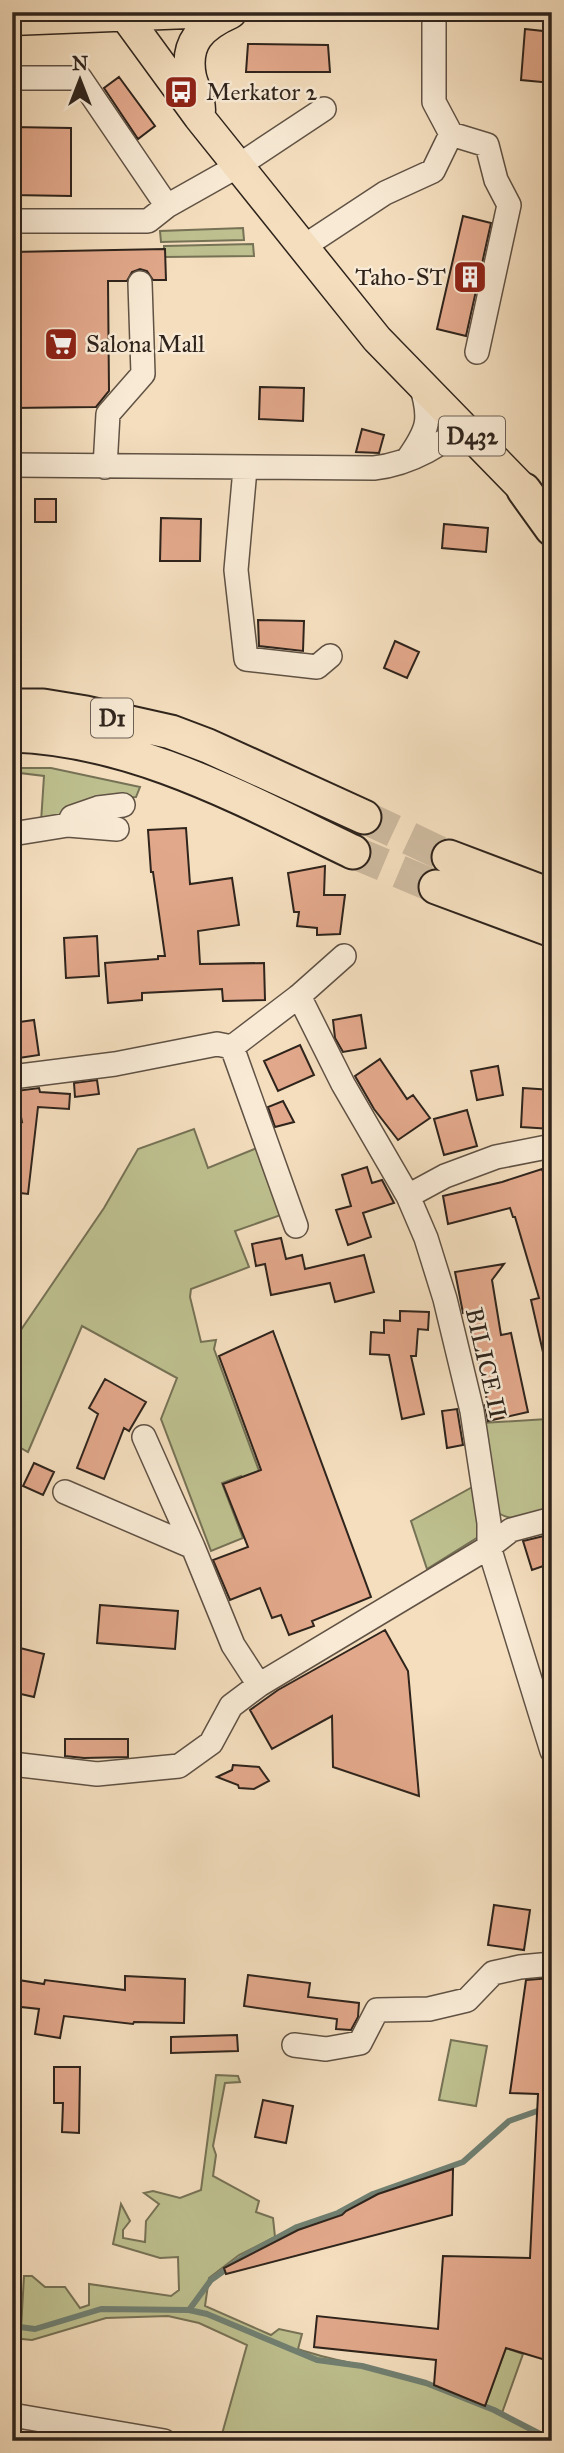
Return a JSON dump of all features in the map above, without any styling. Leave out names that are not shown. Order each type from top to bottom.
[{"type":"highway","points":[[524,490],[552,516]]},
{"type":"highway","points":[[524,490],[552,529]]},
{"type":"highway","name":"D1","points":[[12,706],[43,706],[86,712],[171,732],[208,746],[363,817]]},
{"type":"highway","name":"D1","points":[[12,735],[57,738],[133,754],[191,775],[353,852]]},
{"type":"highway","points":[[552,896],[442,872],[552,930]]},
{"type":"main road","points":[[12,20],[214,12]]},
{"type":"main road","points":[[200,117],[200,100],[192,79],[192,46],[209,23],[233,12]]},
{"type":"main road","name":"D432","points":[[125,14],[200,117],[377,339],[524,490]]},
{"type":"street","points":[[434,12],[435,102],[451,134],[487,145],[496,180],[509,205],[477,352]]},
{"type":"street","points":[[12,78],[80,78],[167,206]]},
{"type":"street","points":[[12,221],[148,221],[167,206],[238,166],[324,109]]},
{"type":"street","points":[[303,247],[386,193],[433,171],[451,134]]},
{"type":"street","points":[[105,467],[108,414],[143,374],[140,283]]},
{"type":"street","points":[[407,460],[423,437],[426,423],[428,405],[420,383]]},
{"type":"street","points":[[12,465],[373,468],[391,466],[407,460],[443,439],[459,435],[474,438]]},
{"type":"street","points":[[244,469],[236,570],[246,659],[317,667],[330,656]]},
{"type":"street","points":[[68,825],[72,817],[98,808],[123,805]]},
{"type":"street","points":[[12,834],[68,825],[117,829]]},
{"type":"street","points":[[12,1077],[115,1064],[217,1044],[232,1047],[299,996],[344,956]]},
{"type":"street","name":"BILICE II","points":[[299,996],[343,1084],[408,1196],[426,1238],[472,1411],[489,1523],[489,1547],[552,1751]]},
{"type":"street","points":[[232,1047],[296,1226]]},
{"type":"street","points":[[408,1196],[445,1176],[496,1157],[552,1146]]},
{"type":"street","points":[[144,1437],[233,1645],[259,1685]]},
{"type":"street","points":[[65,1492],[193,1548]]},
{"type":"street","points":[[12,1764],[97,1774],[179,1766],[211,1743],[231,1706],[259,1685],[489,1547],[511,1530],[552,1519]]},
{"type":"street","points":[[294,2045],[326,2049],[360,2043],[377,2010],[429,2009],[467,2000],[493,1973],[552,1964]]},
{"type":"street","points":[[12,2414],[164,2441]]},
{"type":"green space","points":[[243,228],[244,240],[161,242],[160,231]]},
{"type":"green space","points":[[253,244],[254,256],[164,257],[164,246]]},
{"type":"green space","points":[[12,768],[51,768],[140,787],[136,797],[102,799],[41,822],[44,776],[12,772]]},
{"type":"green space","points":[[194,1129],[208,1168],[257,1148],[281,1215],[235,1231],[249,1267],[191,1289],[190,1297],[201,1342],[216,1340],[214,1349],[275,1514],[258,1520],[241,1476],[222,1483],[243,1538],[211,1551],[161,1419],[177,1378],[82,1326],[28,1452],[12,1443],[12,1343],[104,1208],[138,1149]]},
{"type":"green space","points":[[547,1419],[552,1441],[552,1510],[518,1518],[498,1513],[482,1423]]},
{"type":"green space","points":[[476,1485],[483,1534],[427,1569],[411,1521]]},
{"type":"green space","points":[[451,2040],[487,2046],[476,2106],[439,2100]]},
{"type":"green space","points":[[216,2075],[238,2076],[240,2082],[225,2083],[213,2146],[216,2155],[213,2176],[259,2201],[256,2212],[273,2218],[275,2237],[239,2255],[209,2278],[205,2306],[271,2335],[279,2329],[302,2334],[298,2349],[405,2376],[485,2406],[506,2348],[523,2354],[502,2413],[548,2441],[373,2441],[368,2434],[341,2432],[329,2441],[220,2441],[247,2345],[199,2323],[168,2316],[106,2318],[32,2340],[12,2338],[12,2328],[21,2329],[24,2276],[32,2276],[45,2287],[65,2287],[80,2308],[89,2305],[89,2284],[171,2296],[179,2290],[178,2257],[160,2258],[113,2244],[121,2204],[130,2221],[123,2230],[123,2238],[145,2242],[146,2221],[159,2204],[144,2193],[153,2191],[180,2198],[201,2190]]},
{"type":"building","points":[[525,29],[552,32],[552,83],[521,80]]},
{"type":"building","points":[[248,44],[328,45],[330,72],[246,72]]},
{"type":"building","points":[[119,77],[155,126],[138,139],[104,88]]},
{"type":"building","points":[[12,127],[71,128],[71,196],[12,195]]},
{"type":"building","name":"Taho-ST","points":[[463,216],[491,223],[466,336],[437,329]]},
{"type":"building","name":"Salona Mall","points":[[165,249],[166,280],[153,280],[147,271],[140,269],[132,272],[127,281],[108,281],[109,391],[96,407],[12,408],[12,252]]},
{"type":"building","points":[[260,387],[304,388],[303,421],[259,419]]},
{"type":"building","points":[[362,429],[384,435],[379,453],[356,452]]},
{"type":"building","points":[[35,499],[56,499],[56,522],[35,522]]},
{"type":"building","points":[[161,518],[201,519],[200,561],[160,561]]},
{"type":"building","points":[[444,524],[488,528],[486,552],[442,548]]},
{"type":"building","points":[[258,620],[304,621],[303,651],[259,646]]},
{"type":"building","points":[[395,641],[419,652],[407,678],[384,668]]},
{"type":"building","points":[[186,828],[190,884],[232,878],[239,925],[198,931],[200,964],[264,963],[265,1000],[223,1001],[222,989],[142,993],[142,1000],[108,1003],[105,963],[158,959],[158,956],[165,956],[151,872],[148,830]]},
{"type":"building","points":[[325,866],[324,895],[345,895],[340,934],[317,935],[317,928],[297,926],[299,912],[294,912],[288,873]]},
{"type":"building","points":[[97,936],[99,976],[66,978],[64,938]]},
{"type":"building","points":[[361,1015],[366,1048],[343,1052],[335,1038],[333,1020]]},
{"type":"building","points":[[34,1020],[39,1055],[12,1059],[12,1023]]},
{"type":"building","points":[[300,1045],[314,1075],[278,1091],[264,1061]]},
{"type":"building","points":[[380,1059],[407,1099],[413,1095],[430,1118],[398,1140],[374,1109],[355,1076]]},
{"type":"building","points":[[498,1066],[503,1095],[477,1100],[471,1071]]},
{"type":"building","points":[[97,1080],[99,1094],[75,1097],[74,1083]]},
{"type":"building","points":[[39,1088],[40,1092],[70,1094],[69,1109],[38,1107],[28,1194],[12,1192],[12,1121],[22,1122],[16,1091]]},
{"type":"building","points":[[523,1088],[552,1090],[552,1129],[521,1127]]},
{"type":"building","points":[[283,1101],[294,1122],[275,1127],[268,1107]]},
{"type":"building","points":[[467,1110],[477,1146],[444,1155],[434,1119]]},
{"type":"building","points":[[367,1167],[372,1183],[382,1180],[394,1203],[363,1213],[371,1237],[348,1245],[336,1210],[351,1206],[342,1175]]},
{"type":"building","points":[[542,1169],[552,1198],[552,1360],[545,1361],[531,1300],[539,1298],[510,1208],[448,1224],[443,1196]]},
{"type":"building","points":[[281,1238],[286,1259],[302,1255],[305,1269],[364,1255],[374,1292],[335,1302],[330,1283],[271,1295],[265,1264],[256,1266],[252,1244]]},
{"type":"building","points":[[504,1264],[492,1280],[501,1335],[511,1333],[528,1412],[488,1421],[485,1405],[488,1405],[468,1312],[463,1313],[455,1272]]},
{"type":"building","points":[[400,1311],[429,1312],[428,1330],[418,1329],[416,1356],[411,1356],[424,1414],[402,1419],[389,1355],[370,1354],[371,1332],[384,1333],[384,1320],[400,1321]]},
{"type":"building","points":[[273,1331],[371,1597],[312,1621],[314,1626],[289,1635],[281,1615],[272,1618],[260,1588],[230,1600],[213,1560],[248,1547],[223,1484],[261,1470],[219,1356]]},
{"type":"building","points":[[105,1379],[146,1402],[129,1431],[124,1428],[104,1479],[77,1468],[98,1414],[89,1408]]},
{"type":"building","points":[[457,1409],[463,1445],[447,1448],[442,1411]]},
{"type":"building","points":[[34,1463],[54,1472],[43,1495],[23,1486]]},
{"type":"building","points":[[552,1534],[552,1563],[532,1570],[523,1541]]},
{"type":"building","points":[[100,1605],[178,1611],[175,1649],[97,1643]]},
{"type":"building","points":[[385,1630],[408,1671],[419,1796],[333,1767],[332,1716],[272,1749],[250,1710],[278,1690]]},
{"type":"building","points":[[12,1646],[44,1654],[34,1697],[12,1692]]},
{"type":"building","points":[[65,1739],[128,1739],[128,1757],[65,1756]]},
{"type":"building","points":[[233,1765],[259,1767],[269,1781],[254,1789],[239,1788],[238,1785],[217,1777],[232,1770]]},
{"type":"building","points":[[494,1905],[530,1910],[524,1950],[488,1945]]},
{"type":"building","points":[[248,1975],[310,1983],[308,1997],[359,2003],[358,2017],[351,2030],[336,2029],[337,2019],[244,2006]]},
{"type":"building","points":[[125,1976],[185,1979],[184,2023],[133,2024],[64,2016],[60,2038],[35,2034],[39,2009],[12,2006],[12,1979],[44,1984],[45,1980],[125,1990]]},
{"type":"building","points":[[552,1978],[552,2362],[506,2348],[485,2406],[434,2385],[436,2360],[314,2347],[317,2316],[438,2329],[443,2256],[530,2258],[538,2094],[510,2093],[526,1980]]},
{"type":"building","points":[[237,2035],[238,2051],[171,2053],[171,2037]]},
{"type":"building","points":[[54,2067],[80,2067],[79,2133],[62,2132],[63,2103],[54,2103]]},
{"type":"building","points":[[263,2100],[293,2106],[286,2143],[255,2137]]},
{"type":"building","points":[[453,2169],[452,2215],[226,2274],[224,2268],[298,2230],[342,2215],[378,2194]]},
{"type":"waterway","points":[[189,2310],[211,2280],[249,2253],[297,2227],[338,2213],[373,2194],[463,2162],[509,2121],[543,2109]]},
{"type":"waterway","points":[[12,2326],[35,2329],[101,2309],[189,2310],[207,2314],[317,2360],[362,2366],[426,2383],[494,2410],[546,2437]]},
{"type":"tunnel","points":[[364,817],[449,857]]},
{"type":"tunnel","points":[[353,852],[436,887]]},
{"type":"place","name":"Merkator 2","points":[[181,92]]},
{"type":"place","name":"Taho-ST","points":[[470,277]]},
{"type":"place","name":"Salona Mall","points":[[61,344]]}]
